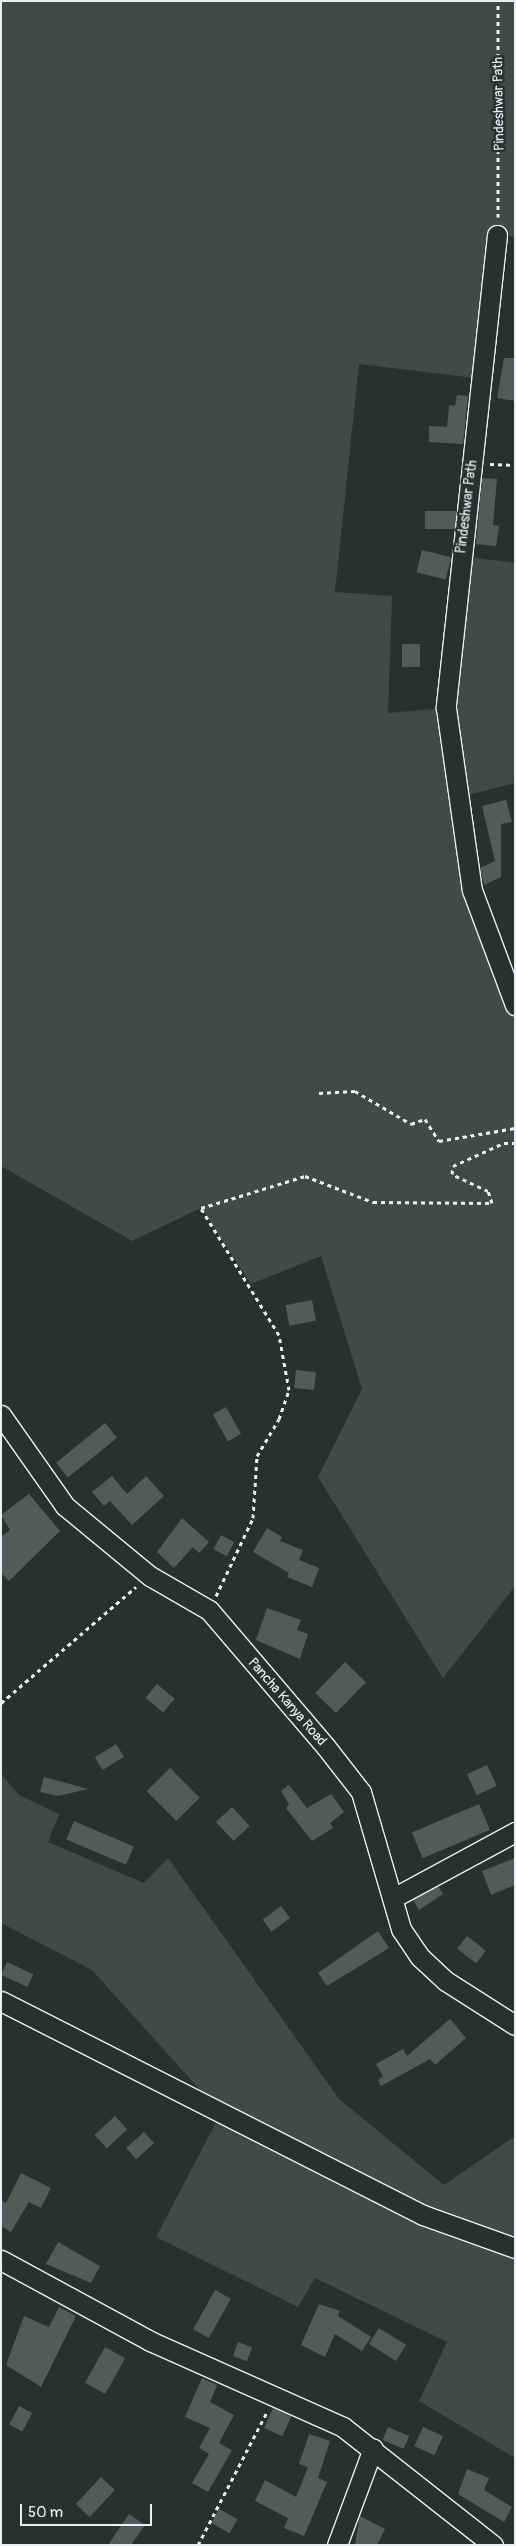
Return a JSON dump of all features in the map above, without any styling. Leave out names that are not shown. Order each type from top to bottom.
[{"type":"street","name":"Pindeshwar Path","points":[[497,235],[446,708],[472,890],[515,1005]]},
{"type":"street","name":"Pancha Kanya Road","points":[[1,1415],[65,1506],[150,1576],[209,1610],[361,1792],[402,1929],[420,1957],[446,1981],[515,2025]]},
{"type":"street","points":[[393,1898],[515,1832]]},
{"type":"street","points":[[1,2001],[423,2215],[515,2248]]},
{"type":"street","points":[[1,2260],[150,2341],[275,2395],[343,2427],[493,2545]]},
{"type":"street","points":[[337,2545],[372,2448]]},
{"type":"path","name":"Pindeshwar Path","points":[[497,235],[501,138],[498,1]]},
{"type":"path","points":[[472,463],[515,465]]},
{"type":"path","points":[[319,1093],[355,1091],[411,1124],[425,1119],[440,1142],[515,1128]]},
{"type":"path","points":[[209,1610],[239,1557],[253,1518],[257,1456],[280,1419],[289,1390],[279,1335],[201,1208],[305,1176],[373,1202],[492,1203],[488,1191],[452,1174],[453,1166],[504,1144],[515,1143]]},
{"type":"path","points":[[1,1702],[150,1576]]},
{"type":"path","points":[[198,2545],[275,2395]]},
{"type":"shaded area","points":[[1,1],[515,1],[515,237],[497,235],[483,379],[359,364],[335,592],[392,596],[388,713],[446,708],[460,556],[515,563],[515,783],[457,798],[472,890],[515,1005],[515,1586],[443,1678],[318,1477],[362,1389],[321,1256],[251,1284],[201,1208],[132,1241],[1,1166]]},
{"type":"shaded area","points":[[1,1774],[19,1795],[59,1814],[48,1842],[144,1883],[168,1858],[339,2099],[444,2185],[515,2136],[515,2458],[419,2401],[447,2342],[315,2278],[298,2307],[156,2237],[221,2113],[92,1970],[1,1923]]},
{"type":"building","points":[[504,358],[515,358],[515,401],[497,398]]},
{"type":"building","points":[[457,395],[468,396],[463,444],[429,442],[429,426],[447,427],[449,405],[455,406]]},
{"type":"building","points":[[482,478],[497,479],[493,525],[499,526],[496,546],[476,544]]},
{"type":"building","points":[[425,511],[456,511],[456,529],[425,529]]},
{"type":"building","points":[[422,550],[451,557],[446,580],[416,572]]},
{"type":"building","points":[[402,644],[420,644],[420,667],[402,667]]},
{"type":"building","points":[[506,800],[512,822],[501,824],[501,877],[484,885],[480,868],[495,861],[482,806]]},
{"type":"building","points":[[312,1300],[316,1321],[290,1326],[285,1305]]},
{"type":"building","points":[[296,1370],[316,1372],[314,1390],[294,1388]]},
{"type":"building","points":[[226,1407],[241,1434],[228,1441],[213,1414]]},
{"type":"building","points":[[105,1423],[117,1438],[68,1477],[56,1463]]},
{"type":"building","points":[[112,1476],[127,1494],[146,1476],[164,1496],[132,1525],[110,1501],[104,1506],[92,1492]]},
{"type":"building","points":[[29,1494],[60,1531],[9,1581],[1,1573],[1,1537],[10,1530],[1,1515]]},
{"type":"building","points":[[182,1518],[209,1542],[199,1553],[193,1547],[174,1568],[157,1552]]},
{"type":"building","points":[[267,1528],[282,1537],[280,1541],[303,1550],[299,1560],[319,1568],[312,1587],[287,1577],[289,1573],[253,1552]]},
{"type":"building","points":[[221,1535],[234,1542],[227,1556],[213,1549]]},
{"type":"building","points":[[267,1608],[301,1620],[297,1630],[308,1634],[300,1659],[256,1640]]},
{"type":"building","points":[[345,1662],[366,1682],[336,1713],[315,1693]]},
{"type":"building","points":[[157,1684],[175,1699],[163,1713],[145,1698]]},
{"type":"building","points":[[116,1744],[124,1757],[103,1770],[95,1757]]},
{"type":"building","points":[[487,1765],[497,1786],[477,1795],[467,1774]]},
{"type":"building","points":[[170,1768],[200,1798],[176,1821],[147,1791]]},
{"type":"building","points":[[44,1777],[88,1789],[58,1796],[40,1792]]},
{"type":"building","points":[[289,1785],[307,1808],[331,1794],[344,1812],[330,1823],[333,1828],[312,1841],[286,1808],[289,1804],[281,1791]]},
{"type":"building","points":[[479,1804],[490,1830],[423,1858],[412,1833]]},
{"type":"building","points":[[232,1807],[250,1826],[234,1841],[216,1822]]},
{"type":"building","points":[[74,1821],[134,1846],[126,1865],[66,1839]]},
{"type":"building","points":[[515,1858],[515,1885],[491,1895],[482,1871]]},
{"type":"building","points":[[438,1886],[443,1894],[419,1910],[413,1900]]},
{"type":"building","points":[[281,1906],[290,1918],[272,1932],[263,1920]]},
{"type":"building","points":[[378,1931],[389,1948],[327,1986],[318,1973]]},
{"type":"building","points":[[467,1936],[486,1951],[476,1963],[457,1949]]},
{"type":"building","points":[[7,1962],[33,1974],[27,1987],[1,1975]]},
{"type":"building","points":[[450,2019],[466,2038],[435,2065],[430,2059],[381,2086],[378,2080],[383,2076],[376,2064],[403,2049],[407,2056]]},
{"type":"building","points":[[115,2116],[127,2129],[107,2148],[95,2135]]},
{"type":"building","points":[[144,2132],[154,2143],[136,2159],[126,2148]]},
{"type":"building","points":[[21,2173],[51,2188],[41,2208],[29,2202],[11,2232],[1,2226],[1,2200],[6,2203]]},
{"type":"building","points":[[58,2242],[100,2266],[91,2283],[46,2264]]},
{"type":"building","points":[[215,2290],[231,2299],[209,2338],[193,2329]]},
{"type":"building","points":[[319,2304],[340,2311],[338,2316],[371,2337],[362,2351],[335,2334],[325,2357],[301,2345]]},
{"type":"building","points":[[59,2307],[76,2316],[41,2387],[6,2365],[24,2316],[49,2327]]},
{"type":"building","points":[[379,2328],[406,2345],[396,2361],[369,2344]]},
{"type":"building","points":[[238,2342],[252,2347],[247,2361],[233,2356]]},
{"type":"building","points":[[105,2347],[125,2358],[105,2394],[85,2383]]},
{"type":"building","points":[[202,2378],[217,2385],[210,2402],[234,2415],[219,2443],[232,2450],[208,2492],[192,2483],[209,2454],[199,2448],[210,2428],[185,2417]]},
{"type":"building","points":[[19,2406],[32,2413],[22,2432],[9,2425]]},
{"type":"building","points":[[273,2408],[291,2416],[282,2436],[264,2428]]},
{"type":"building","points":[[388,2427],[409,2436],[404,2449],[383,2440]]},
{"type":"building","points":[[423,2427],[443,2436],[435,2455],[414,2446]]},
{"type":"building","points":[[309,2434],[330,2441],[318,2478],[327,2482],[304,2536],[284,2528],[288,2518],[255,2501],[265,2480],[296,2497],[308,2467],[299,2464]]},
{"type":"building","points":[[467,2469],[489,2478],[484,2490],[512,2507],[504,2522],[458,2494]]},
{"type":"building","points":[[101,2477],[115,2490],[90,2517],[76,2504]]},
{"type":"building","points":[[219,2509],[237,2519],[230,2533],[211,2523]]},
{"type":"building","points":[[129,2514],[145,2525],[131,2545],[108,2545]]},
{"type":"building","points":[[360,2516],[385,2529],[377,2545],[355,2545]]}]
